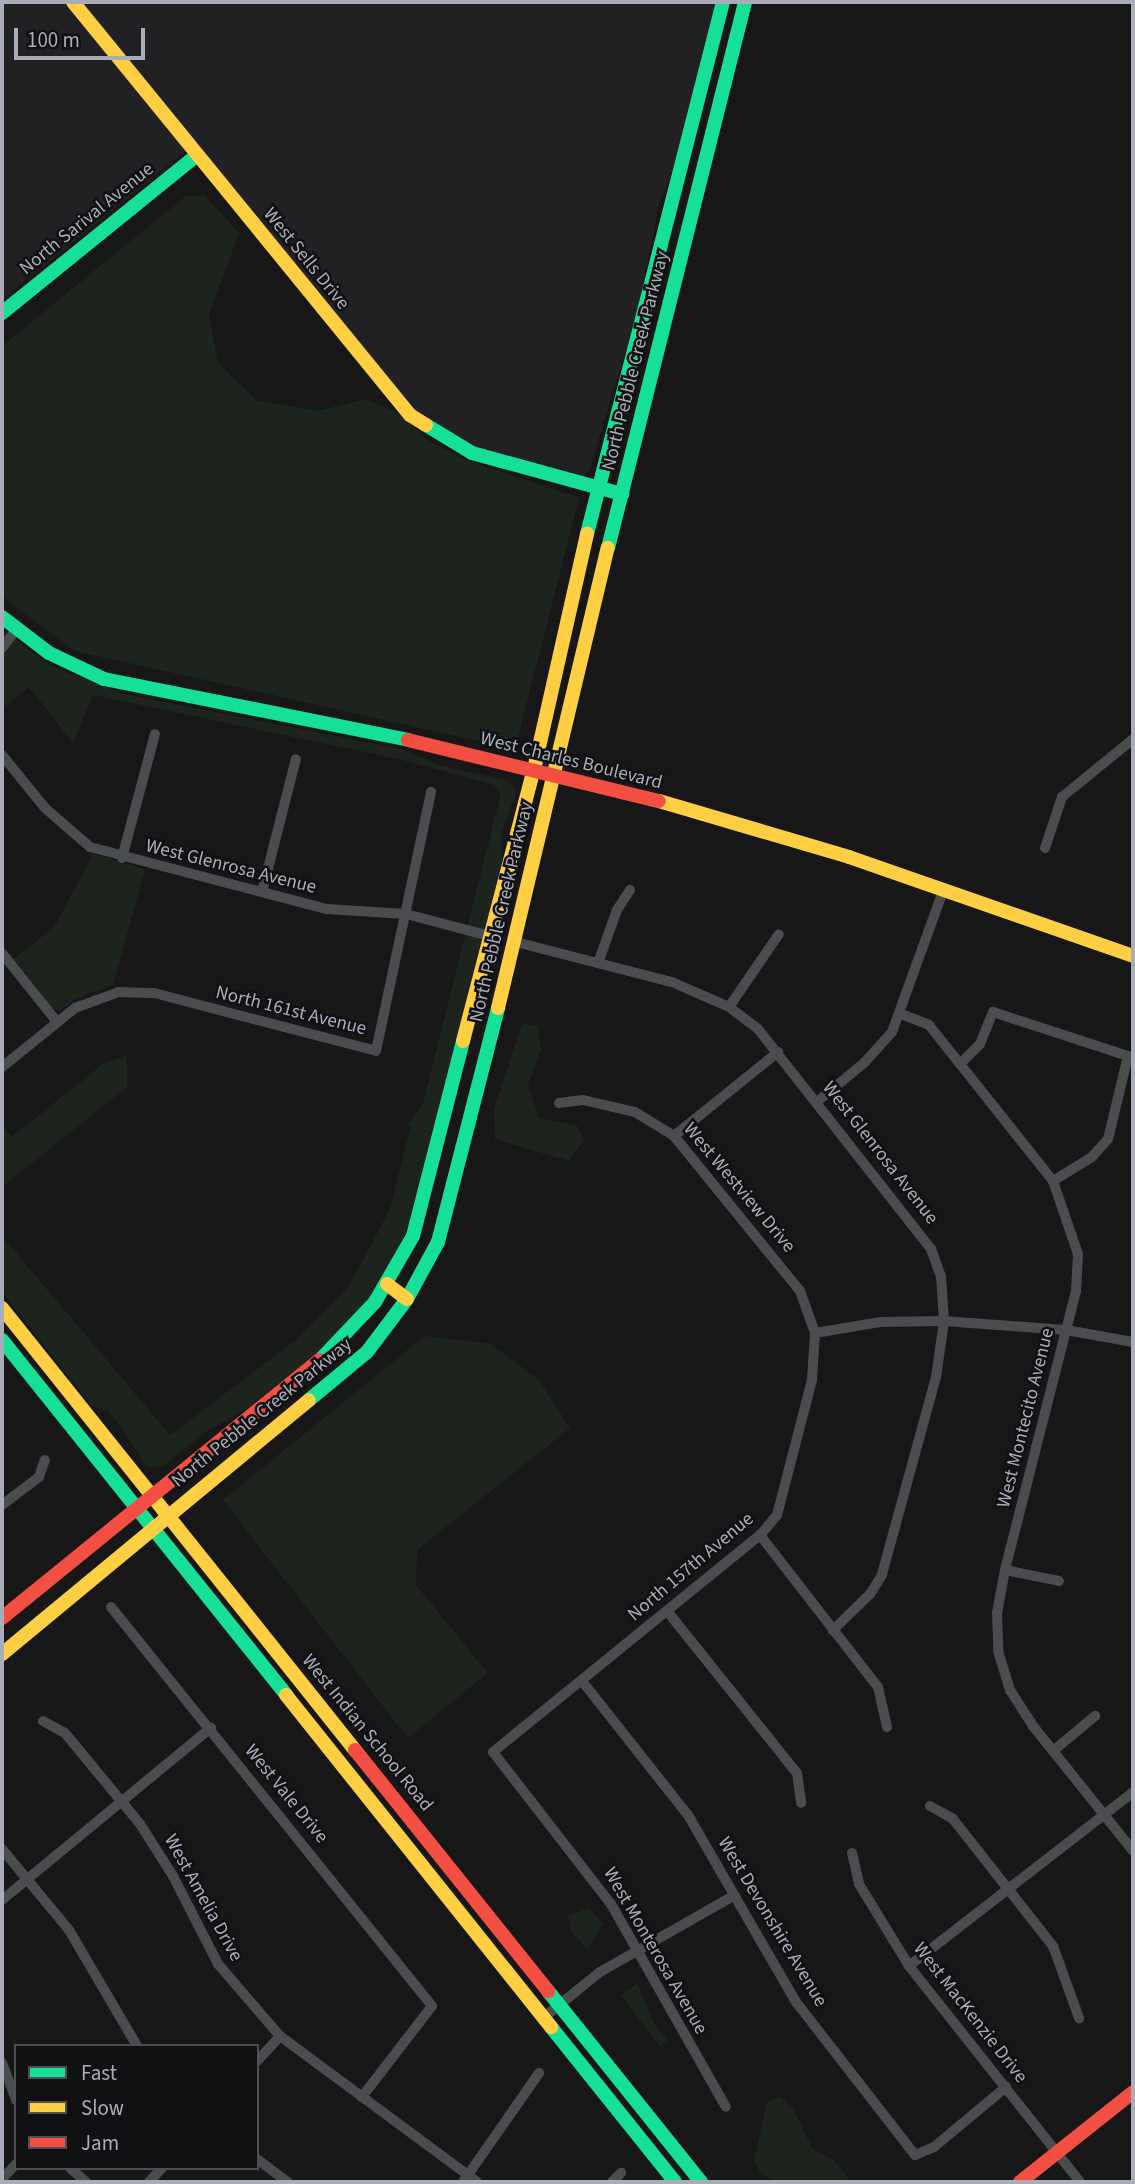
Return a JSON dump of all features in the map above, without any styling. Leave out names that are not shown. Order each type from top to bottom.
[{"type":"main road","name":"West Sells Drive","points":[[74,2],[410,415],[472,453],[622,494]]},
{"type":"main road","name":"North Pebble Creek Parkway","points":[[2,1618],[151,1494],[325,1356],[387,1284],[422,1209],[532,772],[598,487],[723,2]]},
{"type":"main road","name":"North Pebble Creek Parkway","points":[[2,1654],[151,1527],[347,1370],[407,1299],[449,1209],[516,942],[622,494],[745,2]]},
{"type":"main road","name":"North Sarival Avenue","points":[[2,313],[197,155]]},
{"type":"main road","points":[[674,195],[695,200]]},
{"type":"main road","name":"West Charles Boulevard","points":[[2,617],[48,653],[104,679],[376,733],[637,795],[944,888],[1133,956]]},
{"type":"main road","points":[[387,1284],[407,1299]]},
{"type":"main road","name":"West Indian School Road","points":[[2,1307],[701,2182]]},
{"type":"main road","name":"West Indian School Road","points":[[2,1340],[675,2182]]},
{"type":"main road","points":[[1020,2182],[1133,2092]]},
{"type":"street","points":[[2,649],[16,630]]},
{"type":"street","points":[[122,858],[155,734]]},
{"type":"street","points":[[1045,848],[1062,797],[1133,739]]},
{"type":"street","name":"West Glenrosa Avenue","points":[[2,755],[78,839],[122,858],[327,909],[406,914],[490,936]]},
{"type":"street","points":[[262,892],[296,759]]},
{"type":"street","name":"North 161st Avenue","points":[[2,1067],[57,1022],[99,997],[119,992],[154,993],[376,1051],[431,792]]},
{"type":"street","points":[[818,1101],[872,1055],[901,1014],[944,888]]},
{"type":"street","points":[[598,963],[617,910],[630,890]]},
{"type":"street","points":[[729,1007],[779,934]]},
{"type":"street","name":"West Glenrosa Avenue","points":[[516,942],[672,982],[729,1007],[758,1029],[778,1052],[931,1248],[941,1276],[944,1321],[936,1377],[890,1556],[870,1594],[833,1630]]},
{"type":"street","points":[[2,953],[57,1022]]},
{"type":"street","points":[[960,1064],[980,1044],[993,1012],[1128,1055],[1108,1139],[1092,1157],[1053,1181]]},
{"type":"street","name":"West Montecito Avenue","points":[[901,1014],[929,1025],[1053,1181],[1078,1254],[1066,1330],[1005,1570],[997,1613],[998,1651],[1010,1690],[1053,1751],[1133,1851]]},
{"type":"street","points":[[674,1136],[778,1052]]},
{"type":"street","name":"West Westview Drive","points":[[559,1104],[583,1100],[635,1112],[674,1136],[800,1291],[815,1333]]},
{"type":"street","points":[[815,1333],[881,1322],[944,1321],[1066,1330],[1133,1342]]},
{"type":"street","name":"North 157th Avenue","points":[[494,1752],[760,1535],[776,1515],[785,1492],[812,1380],[815,1333]]},
{"type":"street","points":[[2,1506],[39,1477],[45,1460]]},
{"type":"street","points":[[760,1535],[878,1687],[887,1727]]},
{"type":"street","points":[[1005,1570],[1059,1581]]},
{"type":"street","name":"West Vale Drive","points":[[111,1607],[432,2006],[362,2097]]},
{"type":"street","points":[[667,1611],[797,1773],[801,1803]]},
{"type":"street","name":"West Devonshire Avenue","points":[[582,1681],[688,1815],[796,2002],[915,2155],[934,2147],[1006,2087]]},
{"type":"street","points":[[1053,1751],[1095,1716]]},
{"type":"street","name":"West Amelia Drive","points":[[43,1721],[65,1733],[121,1802],[163,1859],[218,1964],[279,2036],[470,2180]]},
{"type":"street","points":[[2,1900],[211,1728]]},
{"type":"street","name":"West Monterosa Avenue","points":[[494,1752],[596,1882],[726,2107]]},
{"type":"street","points":[[909,1966],[1103,1812],[1133,1792]]},
{"type":"street","points":[[930,1806],[953,1819],[1010,1886],[1053,1946],[1079,2018]]},
{"type":"street","points":[[2,1849],[69,1930],[136,2044]]},
{"type":"street","name":"West MacKenzie Drive","points":[[852,1853],[859,1884],[909,1966],[1080,2182]]},
{"type":"street","points":[[543,2018],[637,1951],[735,1895]]},
{"type":"street","points":[[259,2059],[279,2036]]},
{"type":"street","points":[[2,2063],[14,2095]]},
{"type":"street","points":[[470,2180],[539,2073]]},
{"type":"street","points":[[259,2161],[288,2182]]},
{"type":"street","points":[[2,2179],[14,2166]]},
{"type":"street","points":[[72,2170],[86,2182]]},
{"type":"street","points":[[612,2182],[621,2173]]},
{"type":"shaded area","points":[[2,2],[717,2],[673,169],[659,204],[639,307],[589,472],[580,474],[481,449],[426,419],[404,398],[197,142],[2,300]]},
{"type":"shaded area","points":[[186,196],[205,196],[239,233],[209,315],[218,363],[256,400],[318,411],[366,399],[396,412],[429,441],[466,460],[579,498],[515,749],[75,651],[2,596],[2,346]]},
{"type":"shaded area","points":[[2,629],[51,666],[121,693],[402,749],[439,765],[510,781],[516,792],[501,835],[502,861],[411,1223],[393,1259],[370,1297],[325,1347],[248,1408],[208,1430],[162,1467],[146,1466],[108,1411],[93,1407],[2,1292],[2,1236],[170,1435],[297,1339],[349,1286],[390,1209],[411,1126],[407,1125],[423,1104],[501,793],[494,785],[399,759],[93,695],[73,743],[29,687],[2,709]]},
{"type":"shaded area","points":[[93,854],[145,869],[113,985],[79,997],[61,1010],[53,1009],[14,959],[55,926]]},
{"type":"shaded area","points":[[522,1024],[538,1025],[541,1050],[528,1085],[539,1118],[577,1126],[584,1140],[569,1161],[495,1139],[494,1109]]},
{"type":"shaded area","points":[[127,1055],[127,1087],[2,1187],[2,1125],[12,1137],[103,1064]]},
{"type":"shaded area","points":[[425,1336],[491,1344],[539,1380],[570,1428],[417,1550],[416,1585],[488,1673],[408,1738],[223,1500]]},
{"type":"shaded area","points":[[589,1908],[603,1924],[587,1950],[572,1932],[568,1916]]},
{"type":"shaded area","points":[[637,1984],[656,2027],[668,2040],[660,2047],[621,1995]]},
{"type":"shaded area","points":[[780,2097],[793,2108],[812,2148],[835,2161],[851,2182],[777,2182],[761,2174],[754,2160],[767,2102]]},
{"type":"traffic: fast","points":[[587,534],[723,2]]},
{"type":"traffic: fast","points":[[608,548],[745,2]]},
{"type":"traffic: fast","points":[[2,313],[197,155]]},
{"type":"traffic: fast","points":[[426,425],[472,453],[622,494]]},
{"type":"traffic: fast","points":[[2,617],[49,653],[104,679],[408,740]]},
{"type":"traffic: fast","points":[[309,1400],[367,1352],[407,1299],[438,1242],[498,1008]]},
{"type":"traffic: fast","points":[[320,1360],[375,1302],[413,1236],[463,1041]]},
{"type":"traffic: fast","points":[[2,1340],[286,1695]]},
{"type":"traffic: fast","points":[[548,1991],[701,2182]]},
{"type":"traffic: fast","points":[[551,2027],[675,2182]]},
{"type":"traffic: slow","points":[[73,2],[410,415],[426,425]]},
{"type":"traffic: slow","points":[[463,1041],[537,756],[587,534]]},
{"type":"traffic: slow","points":[[498,1008],[608,548]]},
{"type":"traffic: slow","points":[[659,801],[849,857],[1133,956]]},
{"type":"traffic: slow","points":[[387,1284],[407,1299]]},
{"type":"traffic: slow","points":[[2,1308],[355,1750]]},
{"type":"traffic: slow","points":[[2,1654],[309,1400]]},
{"type":"traffic: slow","points":[[286,1695],[551,2027]]},
{"type":"traffic: jam","points":[[408,740],[659,801]]},
{"type":"traffic: jam","points":[[2,1618],[320,1360]]},
{"type":"traffic: jam","points":[[355,1750],[548,1991]]},
{"type":"traffic: jam","points":[[1020,2182],[1133,2092]]}]
